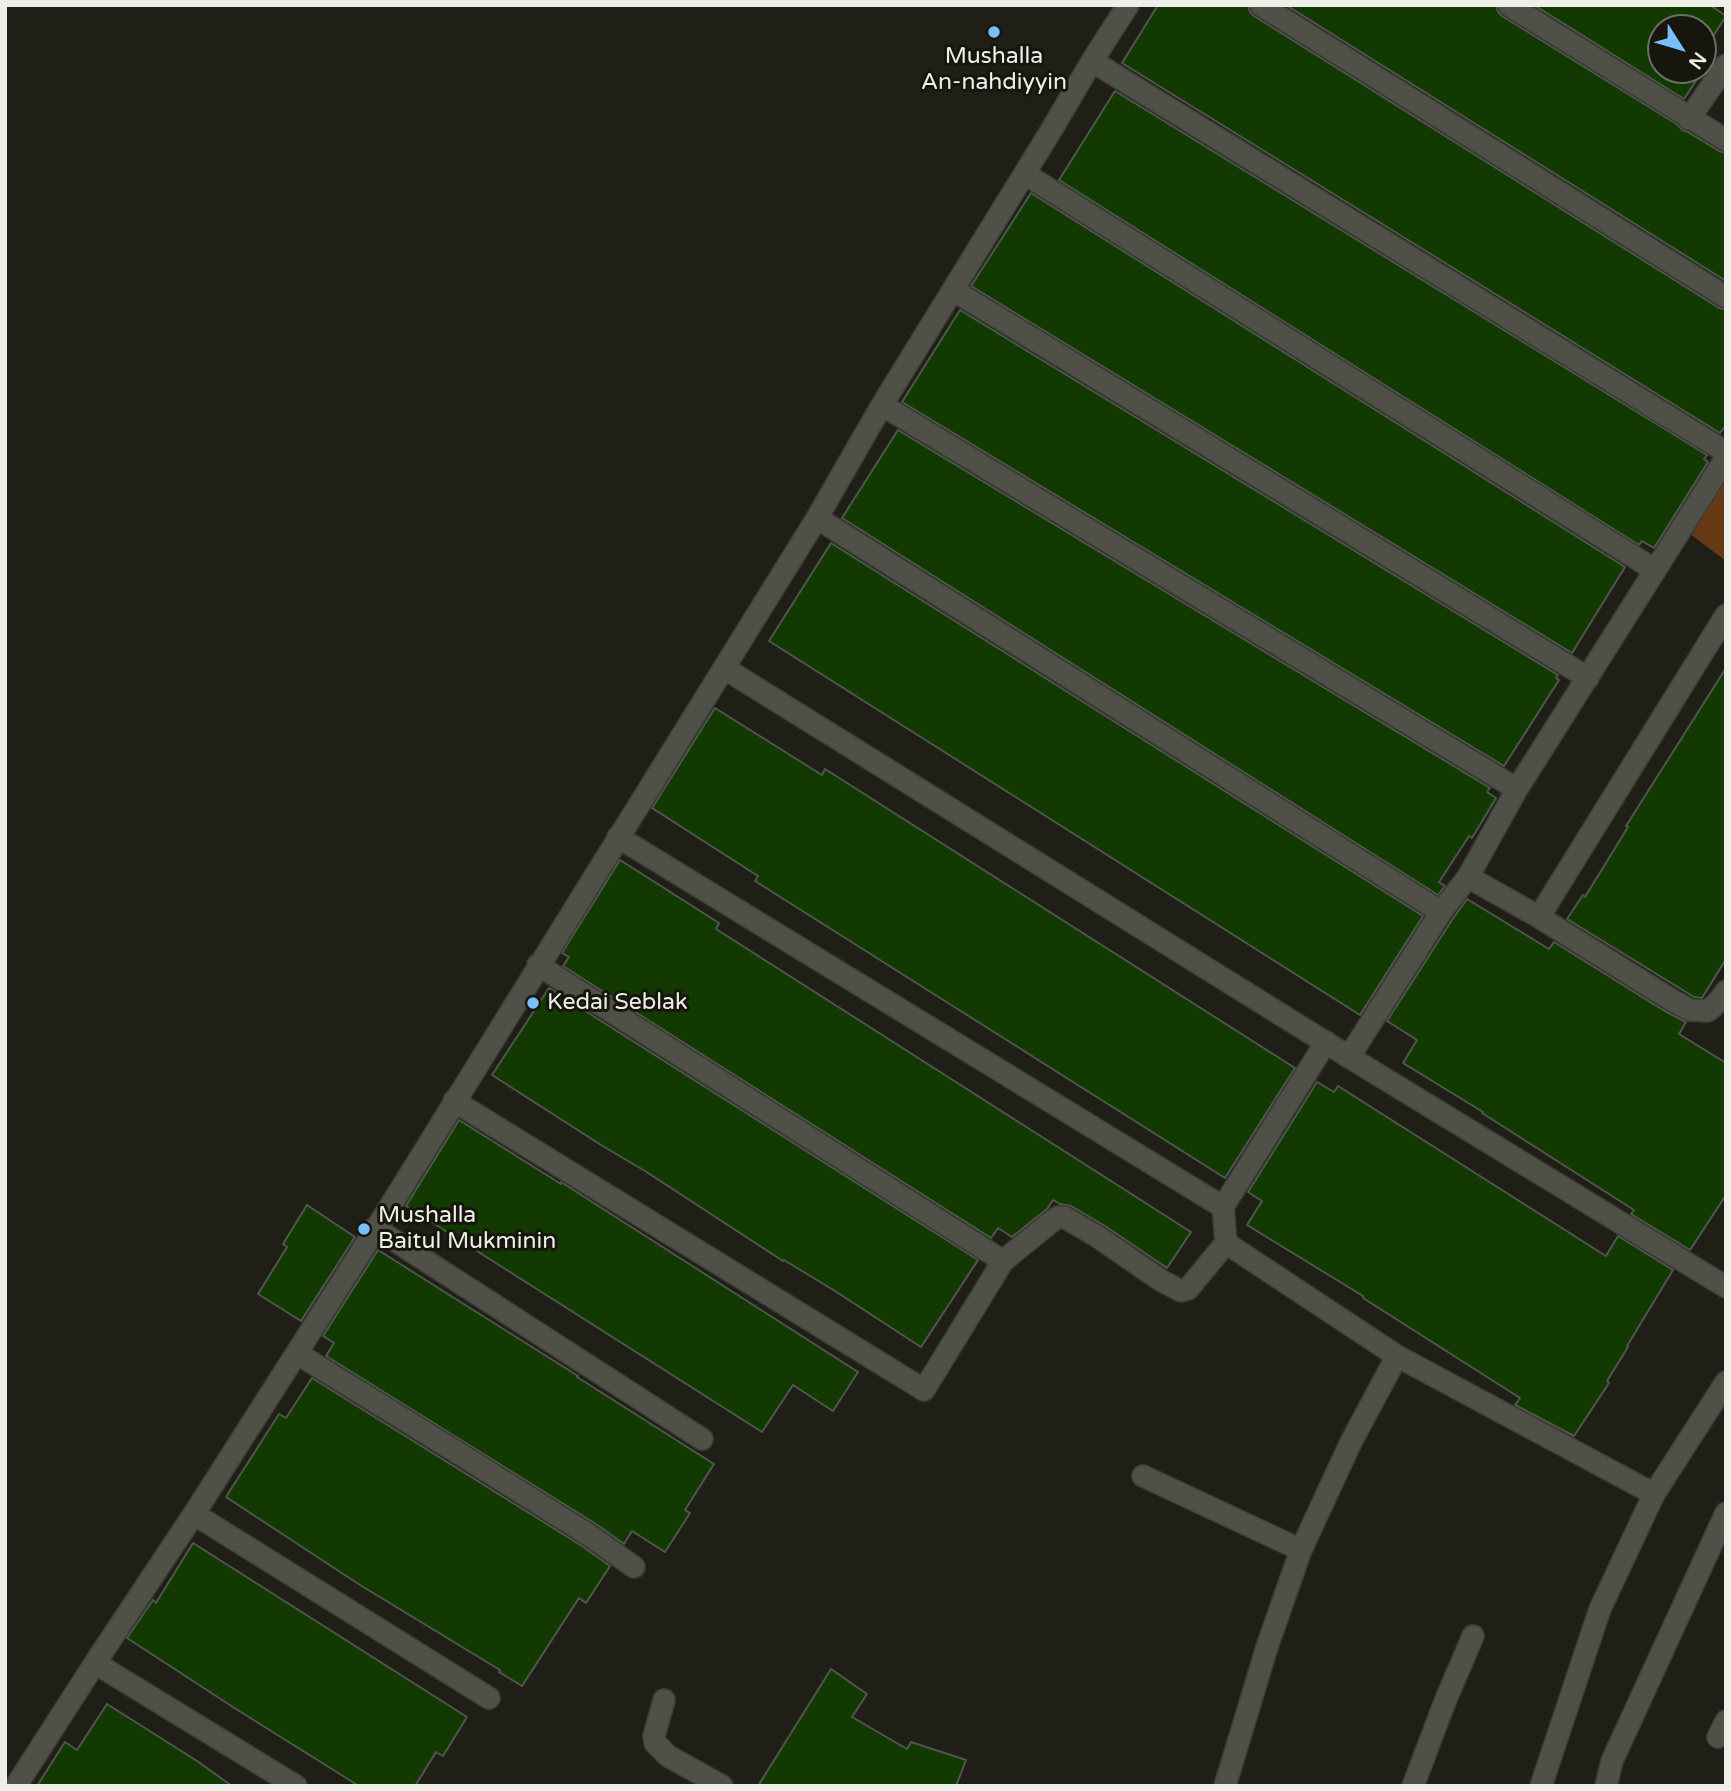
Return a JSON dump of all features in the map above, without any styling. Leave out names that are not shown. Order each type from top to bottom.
[{"type":"street","points":[[16,1786],[298,1354],[817,518],[882,405],[1128,5]]},
{"type":"street","points":[[1261,5],[1726,297]]},
{"type":"street","points":[[1509,5],[1726,140]]},
{"type":"street","points":[[1092,61],[1726,452]]},
{"type":"street","points":[[1689,119],[1726,65]]},
{"type":"street","points":[[1025,174],[1656,570]]},
{"type":"street","points":[[953,290],[1588,678]]},
{"type":"street","points":[[882,405],[1517,789]]},
{"type":"street","points":[[1349,1057],[1441,912],[1468,877],[1517,789],[1726,458]]},
{"type":"street","points":[[817,518],[1441,912]]},
{"type":"street","points":[[1539,917],[1726,615]]},
{"type":"street","points":[[724,668],[1349,1057],[1726,1286]]},
{"type":"street","points":[[618,837],[1223,1207]]},
{"type":"street","points":[[1468,877],[1539,917],[1690,1010],[1708,1011],[1726,991]]},
{"type":"street","points":[[538,965],[1003,1261]]},
{"type":"street","points":[[454,1101],[924,1390],[1003,1261],[1058,1217],[1064,1217],[1098,1237],[1162,1281],[1181,1291],[1188,1289],[1226,1243],[1223,1207],[1326,1042]]},
{"type":"street","points":[[375,1228],[702,1439]]},
{"type":"street","points":[[1226,1243],[1397,1356],[1654,1494]]},
{"type":"street","points":[[298,1354],[589,1535],[634,1567]]},
{"type":"street","points":[[1225,1786],[1267,1647],[1301,1550],[1352,1442],[1397,1356]]},
{"type":"street","points":[[1541,1786],[1600,1609],[1654,1494],[1726,1381]]},
{"type":"street","points":[[1143,1476],[1301,1550]]},
{"type":"street","points":[[1606,1786],[1612,1761],[1726,1513]]},
{"type":"street","points":[[194,1514],[489,1698]]},
{"type":"street","points":[[1413,1786],[1473,1636]]},
{"type":"street","points":[[95,1663],[296,1786]]},
{"type":"street","points":[[664,1700],[654,1735],[655,1743],[668,1756],[722,1786]]},
{"type":"shaded area","points":[[1726,467],[1726,561],[1686,531]]},
{"type":"building","points":[[1158,5],[1248,5],[1254,16],[1726,310],[1726,425],[1720,433],[1122,63]]},
{"type":"building","points":[[1286,5],[1496,5],[1502,16],[1682,130],[1726,153],[1726,281]]},
{"type":"building","points":[[1534,5],[1710,5],[1726,16],[1717,30],[1717,14],[1647,14],[1647,76]]},
{"type":"building","points":[[1660,84],[1694,84],[1684,99]]},
{"type":"building","points":[[1115,91],[1707,455],[1704,459],[1708,462],[1654,548],[1642,541],[1639,545],[1059,180]]},
{"type":"building","points":[[1031,193],[1625,567],[1572,653],[971,286]]},
{"type":"building","points":[[960,310],[1558,675],[1556,678],[1559,680],[1504,766],[902,402]]},
{"type":"building","points":[[898,430],[1490,788],[1487,792],[1496,798],[1472,838],[1469,836],[1439,882],[1445,886],[1438,895],[842,518]]},
{"type":"building","points":[[831,543],[1423,916],[1360,1015],[769,641]]},
{"type":"building","points":[[1726,668],[1726,959],[1702,998],[1694,997],[1567,919],[1583,895],[1585,897],[1628,827],[1626,826]]},
{"type":"building","points":[[715,708],[822,775],[825,769],[1295,1068],[1225,1178],[755,881],[758,876],[652,808]]},
{"type":"building","points":[[620,860],[719,923],[716,929],[1191,1232],[1167,1268],[1105,1226],[1071,1206],[1053,1200],[1047,1209],[1012,1237],[998,1228],[991,1238],[563,966],[569,957],[562,953]]},
{"type":"building","points":[[1467,899],[1549,949],[1554,942],[1686,1022],[1679,1034],[1726,1063],[1726,1195],[1690,1250],[1631,1214],[1634,1210],[1403,1063],[1417,1040],[1387,1021]]},
{"type":"building","points":[[549,988],[978,1260],[921,1347],[492,1075]]},
{"type":"building","points":[[1317,1082],[1334,1092],[1338,1086],[1606,1256],[1618,1236],[1673,1270],[1607,1381],[1609,1383],[1574,1436],[1515,1405],[1520,1398],[1363,1296],[1247,1225],[1262,1201],[1248,1192]]},
{"type":"building","points":[[459,1120],[858,1372],[833,1411],[793,1385],[762,1432],[406,1206]]},
{"type":"building","points":[[307,1205],[355,1237],[301,1321],[258,1294],[287,1247],[283,1244]]},
{"type":"building","points":[[378,1250],[714,1464],[685,1510],[690,1513],[665,1552],[632,1531],[624,1544],[326,1356],[334,1343],[323,1336]]},
{"type":"building","points":[[312,1378],[610,1566],[586,1603],[579,1598],[522,1686],[226,1497],[279,1414],[286,1418]]},
{"type":"building","points":[[193,1543],[467,1717],[443,1756],[436,1752],[415,1786],[359,1786],[127,1638],[153,1600],[156,1603]]},
{"type":"building","points":[[831,1669],[867,1694],[852,1717],[907,1749],[911,1742],[966,1760],[956,1786],[758,1786]]},
{"type":"building","points":[[107,1704],[232,1786],[37,1786],[65,1742],[77,1750]]},
{"type":"place","name":"Mushalla An-nahdiyyin","points":[[994,32]]},
{"type":"place","name":"Kedai Seblak","points":[[533,1003]]},
{"type":"place","name":"Mushalla Baitul Mukminin","points":[[364,1229]]}]
